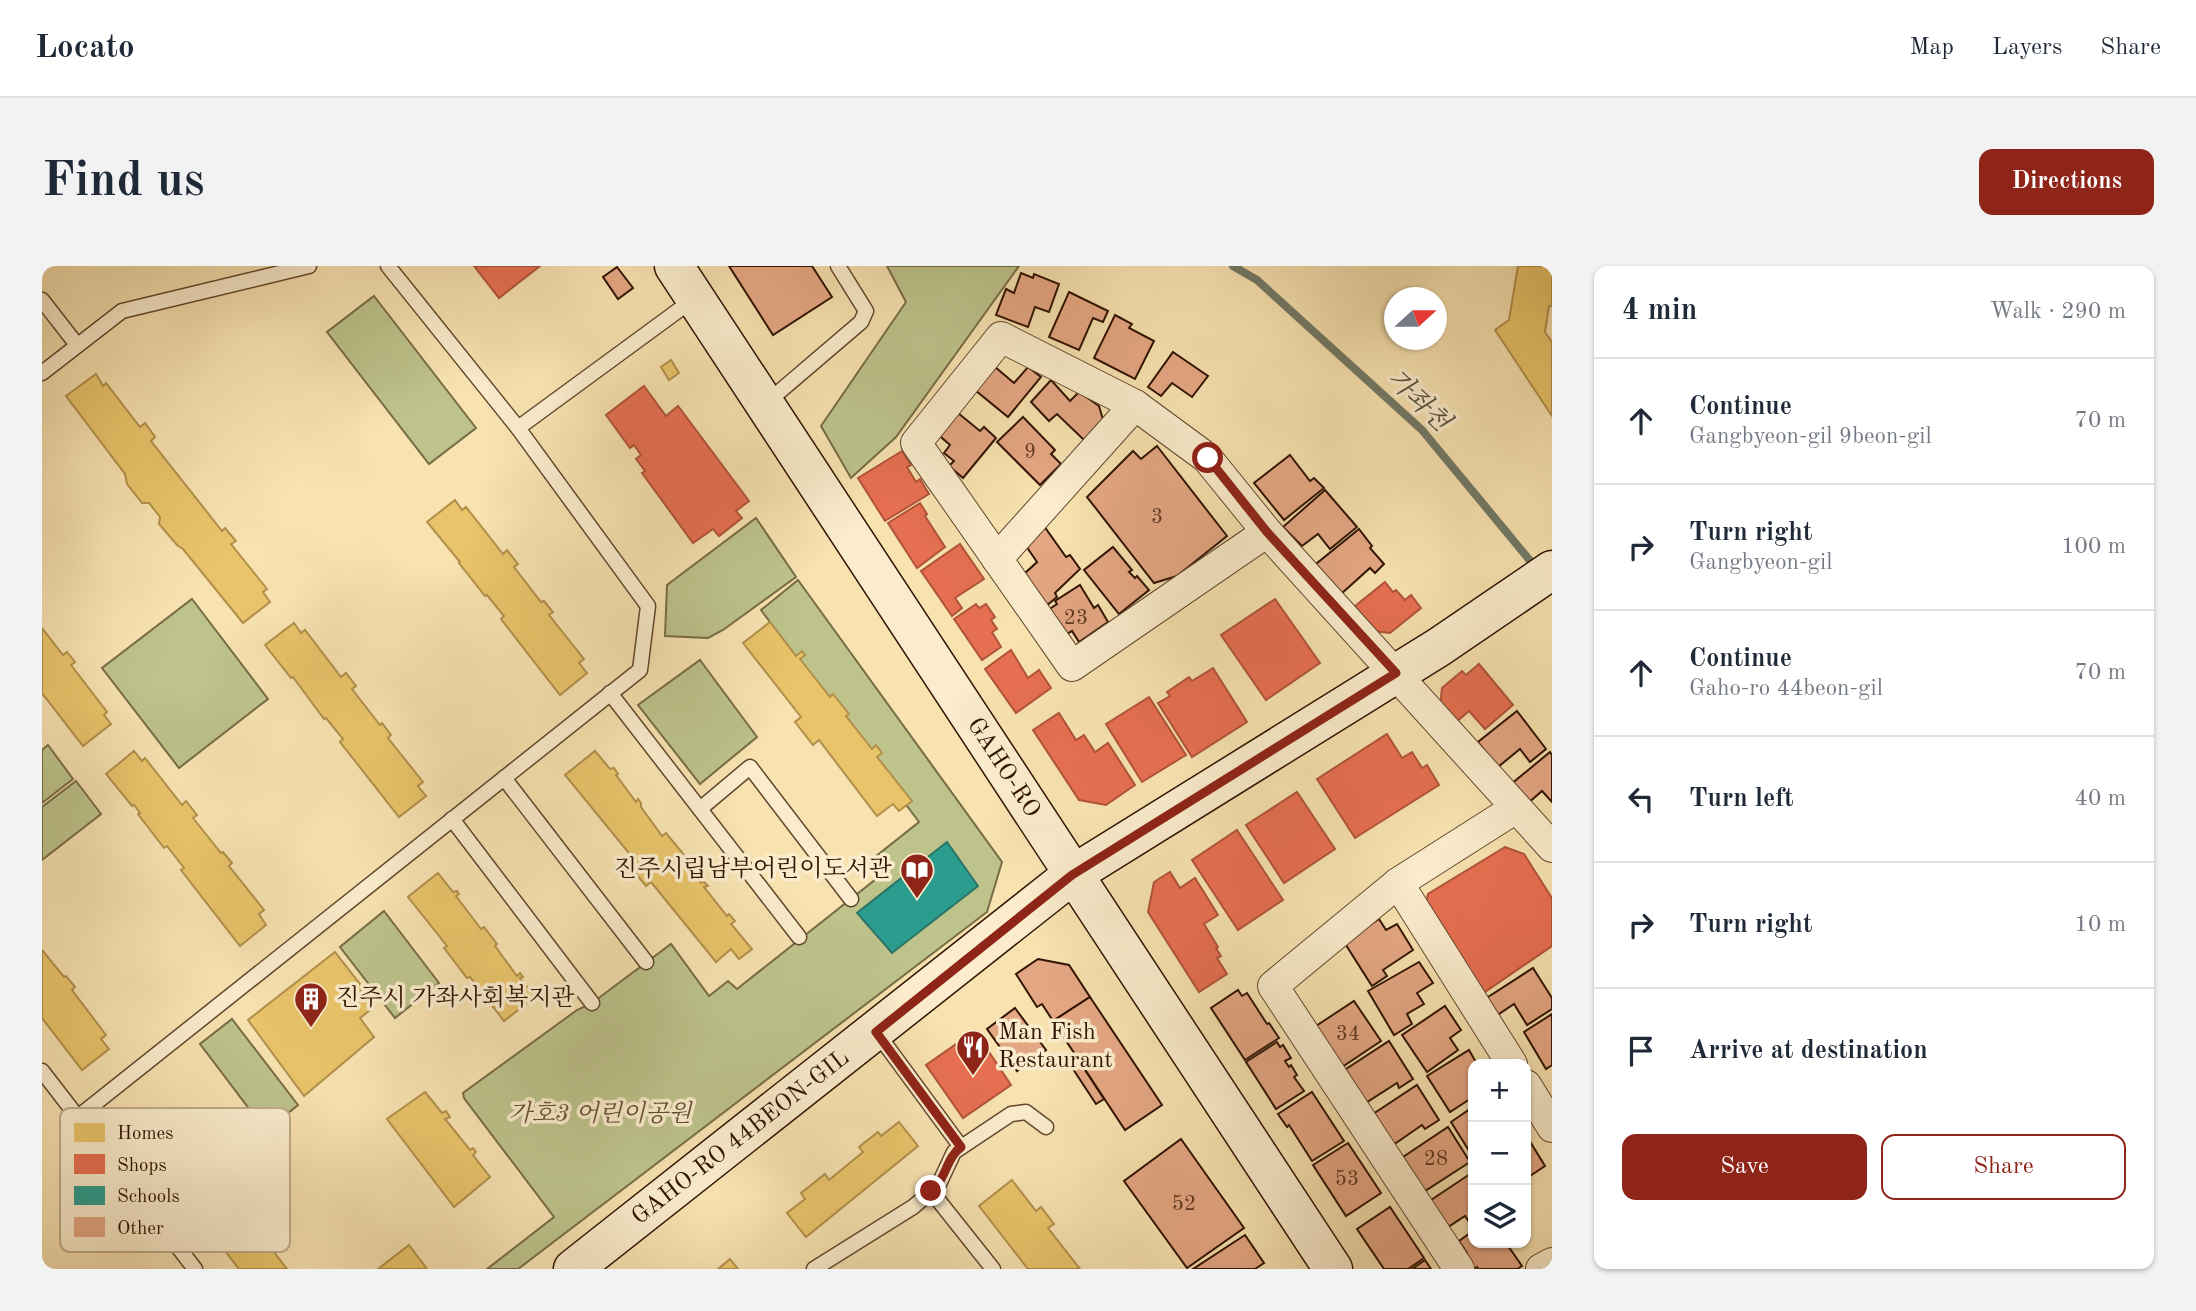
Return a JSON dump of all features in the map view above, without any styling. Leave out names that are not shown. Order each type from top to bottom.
[{"type":"street","name":"GAHO-RO","points":[[674,266],[1333,1269]]},
{"type":"street","points":[[1267,532],[1072,666],[916,443],[1001,337],[1135,405],[1208,458],[1267,532],[1552,847]]},
{"type":"street","points":[[997,559],[1135,405]]},
{"type":"street","name":"GAHO-RO 44BEON-GIL","points":[[573,1269],[1072,875],[1439,647],[1552,570]]},
{"type":"street","points":[[1459,1269],[1273,986],[1398,883],[1516,808]]},
{"type":"street","points":[[1398,883],[1510,1059]]},
{"type":"street","points":[[1531,1093],[1552,1127]]},
{"type":"street","points":[[1541,1269],[1552,1263]]},
{"type":"lane","points":[[42,373],[122,311],[309,266]]},
{"type":"lane","points":[[89,1108],[640,670],[648,606],[518,428],[388,266]]},
{"type":"lane","points":[[765,404],[861,322],[866,311],[838,266]]},
{"type":"lane","points":[[518,428],[695,298]]},
{"type":"lane","points":[[42,300],[77,345]]},
{"type":"lane","points":[[610,693],[799,937]]},
{"type":"lane","points":[[700,809],[750,767],[850,899]]},
{"type":"lane","points":[[504,778],[646,962]]},
{"type":"lane","points":[[452,819],[592,1003]]},
{"type":"lane","points":[[876,1032],[961,1147]]},
{"type":"lane","points":[[42,1071],[71,1108]]},
{"type":"lane","points":[[814,1269],[902,1214],[938,1186],[954,1152],[1011,1114],[1026,1112],[1046,1127]]},
{"type":"lane","points":[[931,1191],[993,1269]]},
{"type":"lane","points":[[182,1252],[195,1269]]},
{"type":"green space","points":[[887,266],[1019,266],[896,437],[851,478],[821,426],[906,302]]},
{"type":"green space","points":[[374,296],[476,428],[429,464],[327,332]]},
{"type":"green space","points":[[756,518],[796,577],[708,638],[665,636],[667,585]]},
{"type":"green space","name":"가호3 어린이공원","points":[[798,580],[1002,862],[987,912],[518,1269],[487,1269],[554,1217],[464,1098],[463,1093],[671,944],[709,996],[728,981],[737,989],[881,875],[870,861],[919,822],[761,610]]},
{"type":"green space","points":[[192,599],[268,699],[179,768],[102,668]]},
{"type":"green space","points":[[700,660],[757,737],[700,784],[638,705]]},
{"type":"green space","points":[[48,745],[73,779],[42,803],[42,750]]},
{"type":"green space","points":[[76,781],[101,814],[42,860],[42,807]]},
{"type":"green space","points":[[384,911],[439,983],[395,1018],[340,947]]},
{"type":"green space","points":[[232,1019],[298,1105],[290,1112],[290,1108],[249,1108],[200,1044]]},
{"type":"building: Homes","points":[[1518,266],[1552,266],[1552,306],[1549,306],[1545,332],[1552,342],[1552,416],[1495,330],[1509,320]]},
{"type":"building: Homes","points":[[671,360],[679,373],[669,380],[661,367]]},
{"type":"building: Homes","points":[[96,374],[103,386],[106,383],[140,427],[145,423],[155,437],[151,441],[222,531],[225,528],[236,541],[231,544],[267,589],[263,592],[270,602],[243,623],[183,549],[159,524],[160,517],[149,503],[142,503],[127,484],[125,474],[66,396]]},
{"type":"building: Homes","points":[[455,500],[462,510],[466,507],[503,554],[507,550],[518,564],[514,567],[541,602],[544,601],[553,612],[549,615],[584,659],[579,663],[587,673],[560,695],[501,619],[504,616],[427,522]]},
{"type":"building: Homes","points":[[770,622],[796,656],[802,651],[805,655],[800,659],[830,697],[833,694],[849,714],[846,716],[872,749],[876,745],[882,753],[877,757],[912,801],[899,811],[893,804],[877,816],[819,740],[813,745],[795,722],[801,717],[743,643]]},
{"type":"building: Homes","points":[[294,623],[301,633],[305,630],[341,677],[346,673],[356,686],[352,689],[380,725],[382,723],[391,735],[388,738],[423,782],[418,786],[426,796],[399,817],[340,742],[343,739],[265,645]]},
{"type":"building: Homes","points":[[42,628],[63,655],[67,652],[75,662],[71,665],[107,712],[104,715],[111,724],[83,746],[42,693]]},
{"type":"building: Homes","points":[[134,751],[142,761],[145,758],[182,805],[186,801],[197,815],[193,818],[232,863],[229,866],[264,910],[259,914],[266,925],[240,946],[181,870],[184,868],[167,846],[164,848],[134,805],[132,806],[106,774]]},
{"type":"building: Homes","points":[[595,751],[610,769],[614,768],[618,774],[616,775],[636,802],[638,799],[662,836],[666,833],[685,856],[682,858],[701,883],[703,881],[708,886],[704,887],[727,916],[729,914],[735,921],[731,924],[752,949],[739,959],[731,949],[716,962],[651,882],[646,886],[628,864],[633,858],[565,775]]},
{"type":"building: Homes","points":[[438,873],[453,892],[457,891],[459,894],[456,896],[481,929],[484,927],[497,944],[495,946],[517,976],[520,973],[523,977],[520,978],[535,997],[504,1021],[470,977],[467,978],[444,948],[447,946],[408,897]]},
{"type":"building: Homes","points":[[42,950],[75,987],[72,990],[106,1035],[101,1039],[109,1049],[82,1070],[42,1018]]},
{"type":"building: Homes","name":"진주시 가좌사회복지관","points":[[335,952],[374,1007],[360,1018],[374,1037],[304,1096],[248,1020]]},
{"type":"building: Homes","points":[[425,1092],[442,1113],[446,1111],[450,1117],[445,1119],[470,1150],[473,1148],[476,1152],[473,1155],[490,1177],[454,1207],[387,1119]]},
{"type":"building: Homes","points":[[899,1122],[918,1146],[806,1237],[787,1213],[805,1199],[801,1193],[825,1174],[829,1180],[863,1152],[859,1147],[878,1132],[881,1136]]},
{"type":"building: Homes","points":[[1012,1180],[1036,1211],[1041,1207],[1054,1224],[1048,1228],[1080,1269],[1028,1269],[979,1206]]},
{"type":"building: Homes","points":[[409,1245],[427,1269],[378,1269]]},
{"type":"building: Homes","points":[[226,1252],[274,1252],[287,1269],[239,1269]]},
{"type":"building: Homes","points":[[730,1259],[738,1269],[718,1269]]},
{"type":"building: Shops","points":[[474,266],[540,266],[499,298]]},
{"type":"building: Shops","points":[[644,386],[666,416],[678,406],[749,501],[736,511],[742,518],[719,536],[713,529],[693,543],[642,473],[645,471],[636,459],[641,455],[634,445],[630,448],[606,415]]},
{"type":"building: Shops","points":[[902,451],[911,465],[907,467],[916,482],[920,479],[929,494],[885,521],[858,478]]},
{"type":"building: Shops","points":[[920,503],[945,547],[917,568],[888,523]]},
{"type":"building: Shops","points":[[960,544],[984,579],[955,598],[962,608],[952,616],[921,571]]},
{"type":"building: Shops","points":[[1385,582],[1405,600],[1411,595],[1421,608],[1390,633],[1373,631],[1354,607]]},
{"type":"building: Shops","points":[[1275,599],[1320,663],[1266,700],[1221,635]]},
{"type":"building: Shops","points":[[976,604],[979,608],[986,604],[995,617],[991,620],[997,629],[992,632],[1001,647],[982,660],[954,619]]},
{"type":"building: Shops","points":[[1011,650],[1028,678],[1039,670],[1051,688],[1016,713],[985,669]]},
{"type":"building: Shops","points":[[1479,664],[1513,705],[1485,729],[1469,711],[1454,724],[1440,707],[1442,688],[1462,671],[1466,675]]},
{"type":"building: Shops","points":[[1213,668],[1247,722],[1192,757],[1158,703],[1170,696],[1167,692],[1189,677],[1192,681]]},
{"type":"building: Shops","points":[[1149,697],[1186,755],[1142,782],[1106,724]]},
{"type":"building: Shops","points":[[1059,713],[1076,740],[1084,735],[1095,752],[1108,743],[1135,785],[1106,805],[1079,800],[1033,730]]},
{"type":"building: Shops","points":[[1387,734],[1402,758],[1412,752],[1422,768],[1427,765],[1439,785],[1355,838],[1317,779]]},
{"type":"building: Shops","points":[[1297,792],[1335,849],[1284,883],[1246,825]]},
{"type":"building: Shops","points":[[1237,830],[1283,900],[1238,930],[1192,860]]},
{"type":"building: Shops","points":[[1505,847],[1524,854],[1552,898],[1552,946],[1482,994],[1426,903],[1428,894]]},
{"type":"building: Shops","points":[[1170,872],[1180,888],[1195,878],[1218,915],[1204,924],[1218,947],[1216,948],[1221,956],[1217,958],[1227,974],[1199,992],[1148,912],[1154,882]]},
{"type":"building: Shops","points":[[975,1031],[1011,1085],[963,1118],[926,1065]]},
{"type":"building: Schools","name":"진주시립남부어린이도서관","points":[[947,842],[978,886],[892,953],[857,913]]},
{"type":"building: Other","points":[[729,266],[812,266],[832,297],[773,335]]},
{"type":"building: Other","points":[[617,267],[633,288],[618,299],[603,277]]},
{"type":"building: Other","points":[[1021,273],[1033,278],[1034,274],[1059,284],[1049,312],[1035,307],[1028,327],[996,315],[1006,289],[1014,293]]},
{"type":"building: Other","points":[[1069,292],[1108,311],[1103,322],[1093,318],[1079,350],[1049,337]]},
{"type":"building: Other","points":[[1115,315],[1132,324],[1129,328],[1154,341],[1135,379],[1094,358]]},
{"type":"building: Other","points":[[1173,352],[1208,376],[1192,397],[1172,383],[1161,396],[1148,387]]},
{"type":"building: Other","points":[[994,366],[1014,383],[1028,367],[1041,377],[1008,417],[975,390]]},
{"type":"building: Other","points":[[1051,380],[1070,401],[1079,392],[1099,406],[1104,423],[1084,440],[1057,414],[1049,421],[1031,402]]},
{"type":"building: Other","points":[[958,413],[980,431],[984,427],[996,438],[963,478],[949,466],[954,461],[944,453],[950,445],[934,431]]},
{"type":"building: Other","points":[[1023,417],[1055,450],[1051,454],[1061,464],[1040,485],[997,442]]},
{"type":"building: Other","points":[[1157,446],[1227,536],[1177,576],[1154,583],[1087,497],[1133,451],[1141,459]]},
{"type":"building: Other","points":[[1290,455],[1310,481],[1314,478],[1324,488],[1284,520],[1254,483]]},
{"type":"building: Other","points":[[1325,490],[1357,527],[1330,549],[1318,534],[1302,546],[1283,527]]},
{"type":"building: Other","points":[[1044,526],[1066,557],[1070,555],[1080,569],[1055,593],[1057,597],[1045,607],[1024,574],[1037,562],[1024,543]]},
{"type":"building: Other","points":[[1359,529],[1384,564],[1375,573],[1370,568],[1341,594],[1316,564]]},
{"type":"building: Other","points":[[1113,547],[1132,570],[1129,572],[1135,578],[1137,576],[1149,590],[1119,614],[1084,570]]},
{"type":"building: Other","points":[[1080,585],[1094,608],[1098,605],[1108,622],[1079,642],[1072,631],[1061,638],[1042,614],[1057,604],[1055,601]]},
{"type":"building: Other","points":[[1517,711],[1546,749],[1530,762],[1520,749],[1498,767],[1478,742]]},
{"type":"building: Other","points":[[1550,752],[1552,802],[1542,791],[1526,805],[1510,785]]},
{"type":"building: Other","points":[[1379,919],[1386,930],[1397,924],[1413,950],[1383,970],[1387,976],[1372,986],[1344,942]]},
{"type":"building: Other","points":[[1038,959],[1069,965],[1090,997],[1053,1021],[1042,1004],[1037,1007],[1016,974]]},
{"type":"building: Other","points":[[1419,962],[1433,983],[1417,993],[1424,1004],[1407,1014],[1412,1024],[1394,1035],[1368,991]]},
{"type":"building: Other","points":[[1533,968],[1552,998],[1552,1009],[1527,1025],[1514,1004],[1496,1016],[1485,999]]},
{"type":"building: Other","points":[[1238,990],[1242,996],[1247,993],[1279,1038],[1245,1060],[1211,1008]]},
{"type":"building: Other","points":[[1090,997],[1162,1105],[1125,1130],[1053,1021]]},
{"type":"building: Other","points":[[1354,1001],[1381,1041],[1342,1067],[1316,1026]]},
{"type":"building: Other","points":[[1445,1006],[1461,1030],[1450,1038],[1458,1050],[1427,1072],[1402,1035]]},
{"type":"building: Other","points":[[1015,1008],[1046,1050],[1017,1071],[987,1029]]},
{"type":"building: Other","points":[[1552,1014],[1552,1065],[1546,1069],[1524,1032]]},
{"type":"building: Other","points":[[1389,1041],[1413,1079],[1399,1088],[1397,1083],[1364,1104],[1343,1071]]},
{"type":"building: Other","points":[[1277,1042],[1280,1047],[1283,1045],[1291,1058],[1285,1061],[1289,1067],[1291,1065],[1297,1075],[1294,1077],[1304,1091],[1276,1109],[1246,1062]]},
{"type":"building: Other","points":[[1469,1050],[1474,1059],[1468,1059],[1468,1100],[1450,1112],[1427,1076]]},
{"type":"building: Other","points":[[1081,1064],[1104,1099],[1096,1104],[1073,1069]]},
{"type":"building: Other","points":[[1417,1085],[1439,1120],[1425,1129],[1422,1125],[1393,1145],[1373,1114]]},
{"type":"building: Other","points":[[1312,1092],[1344,1141],[1312,1161],[1289,1125],[1287,1127],[1278,1114]]},
{"type":"building: Other","points":[[1468,1110],[1468,1149],[1451,1122]]},
{"type":"building: Other","points":[[1448,1127],[1468,1159],[1468,1163],[1425,1191],[1403,1157]]},
{"type":"building: Other","points":[[1181,1139],[1244,1228],[1187,1268],[1124,1181]]},
{"type":"building: Other","points":[[1348,1143],[1381,1193],[1346,1216],[1313,1165]]},
{"type":"building: Other","points":[[1531,1143],[1545,1166],[1531,1175]]},
{"type":"building: Other","points":[[1468,1175],[1468,1220],[1465,1216],[1448,1227],[1431,1200]]},
{"type":"building: Other","points":[[1390,1207],[1424,1258],[1408,1269],[1384,1269],[1357,1229]]},
{"type":"building: Other","points":[[1245,1235],[1264,1263],[1255,1269],[1193,1269]]},
{"type":"building: Other","points":[[1468,1235],[1468,1248],[1509,1248],[1522,1266],[1517,1269],[1474,1269],[1459,1241]]},
{"type":"building: Other","points":[[1425,1260],[1431,1269],[1412,1269]]},
{"type":"waterway","name":"가좌천","points":[[1233,266],[1257,280],[1422,430],[1537,569]]},
{"type":"place","name":"진주시립남부어린이도서관","points":[[917,900]]},
{"type":"place","name":"진주시 가좌사회복지관","points":[[311,1029]]},
{"type":"place","name":"Man Fish Restaurant","points":[[973,1077]]},
{"type":"route","points":[[931,1191],[938,1186],[954,1152],[961,1147],[876,1032],[1072,875],[1396,673],[1267,532],[1208,458]]}]
